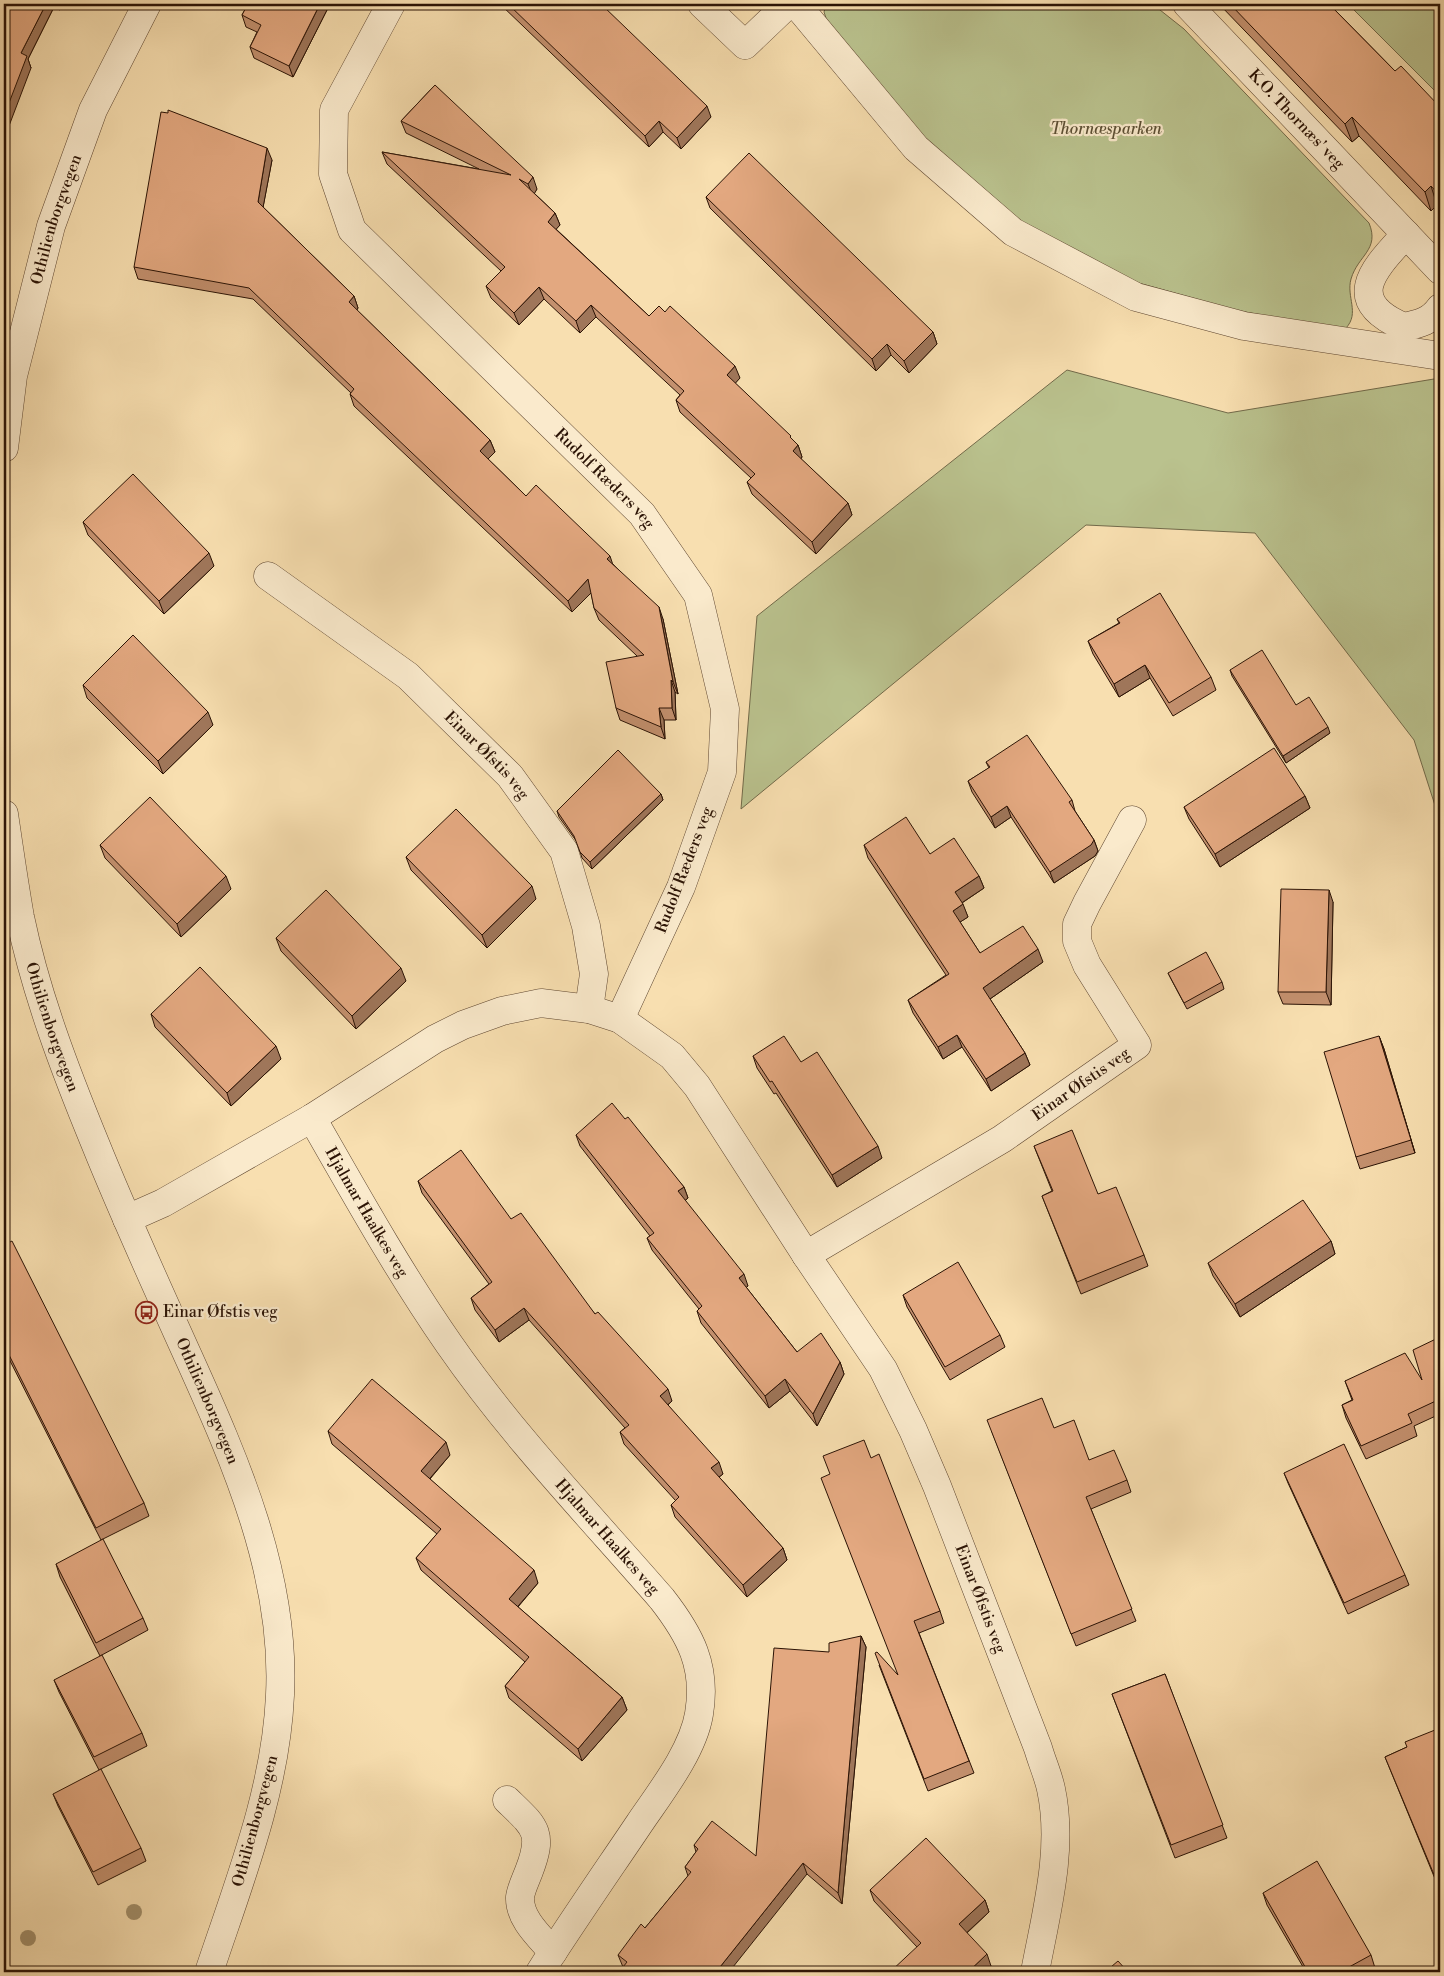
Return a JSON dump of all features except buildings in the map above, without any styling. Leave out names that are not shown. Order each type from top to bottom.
[{"type":"street","name":"Othilienborgvegen","points":[[4,448],[13,376],[51,226],[93,110],[147,4]]},
{"type":"street","name":"Rudolf Ræders veg","points":[[390,4],[334,110],[333,174],[352,230],[642,514],[698,595],[725,710],[722,772],[681,888],[620,1019]]},
{"type":"street","points":[[702,4],[746,45],[788,4]]},
{"type":"street","points":[[796,4],[916,148],[1013,232],[1136,297],[1244,326],[1440,356]]},
{"type":"street","name":"K.O. Thornæs' veg","points":[[1187,4],[1440,270]]},
{"type":"street","points":[[1406,234],[1377,265],[1370,278],[1369,293],[1373,304],[1381,314],[1404,327],[1421,323],[1434,316],[1440,308]]},
{"type":"street","name":"Einar Øfstis veg","points":[[268,576],[408,676],[510,776],[564,851],[586,926],[594,974],[589,1009]]},
{"type":"street","name":"Othilienborgvegen","points":[[4,814],[21,919],[51,1031],[127,1219],[232,1458],[253,1518],[272,1589],[279,1638],[280,1694],[275,1750],[260,1815],[209,1972]]},
{"type":"street","name":"Einar Øfstis veg","points":[[806,1255],[1002,1139],[1137,1045],[1087,965],[1077,941],[1078,924],[1087,903],[1132,820]]},
{"type":"street","name":"Einar Øfstis veg","points":[[127,1219],[163,1203],[312,1118],[435,1039],[463,1025],[502,1011],[541,1003],[589,1009],[620,1019],[672,1056],[697,1086],[883,1370],[913,1430],[1038,1748],[1051,1789],[1055,1832],[1052,1876],[1035,1972]]},
{"type":"street","name":"Hjalmar Haalkes veg","points":[[312,1118],[407,1282],[449,1345],[494,1405],[662,1599],[684,1628],[696,1657],[701,1684],[699,1715],[688,1745],[660,1794],[547,1962]]},
{"type":"street","points":[[507,1800],[533,1825],[537,1841],[536,1854],[520,1897],[525,1917],[547,1962]]},
{"type":"green space","name":"Thornæsparken","points":[[826,4],[1151,4],[1155,6],[1184,29],[1369,223],[1372,240],[1351,279],[1352,317],[1350,322],[1346,328],[1334,329],[1235,310],[1128,280],[1043,239],[947,163],[890,104],[828,24],[824,12]]},
{"type":"green space","points":[[1348,4],[1440,4],[1440,96]]},
{"type":"green space","points":[[1067,370],[1228,413],[1440,378],[1440,821],[1414,740],[1255,533],[1086,525],[741,809],[757,616]]},
{"type":"place","name":"Einar Øfstis veg","points":[[147,1312]]}]
